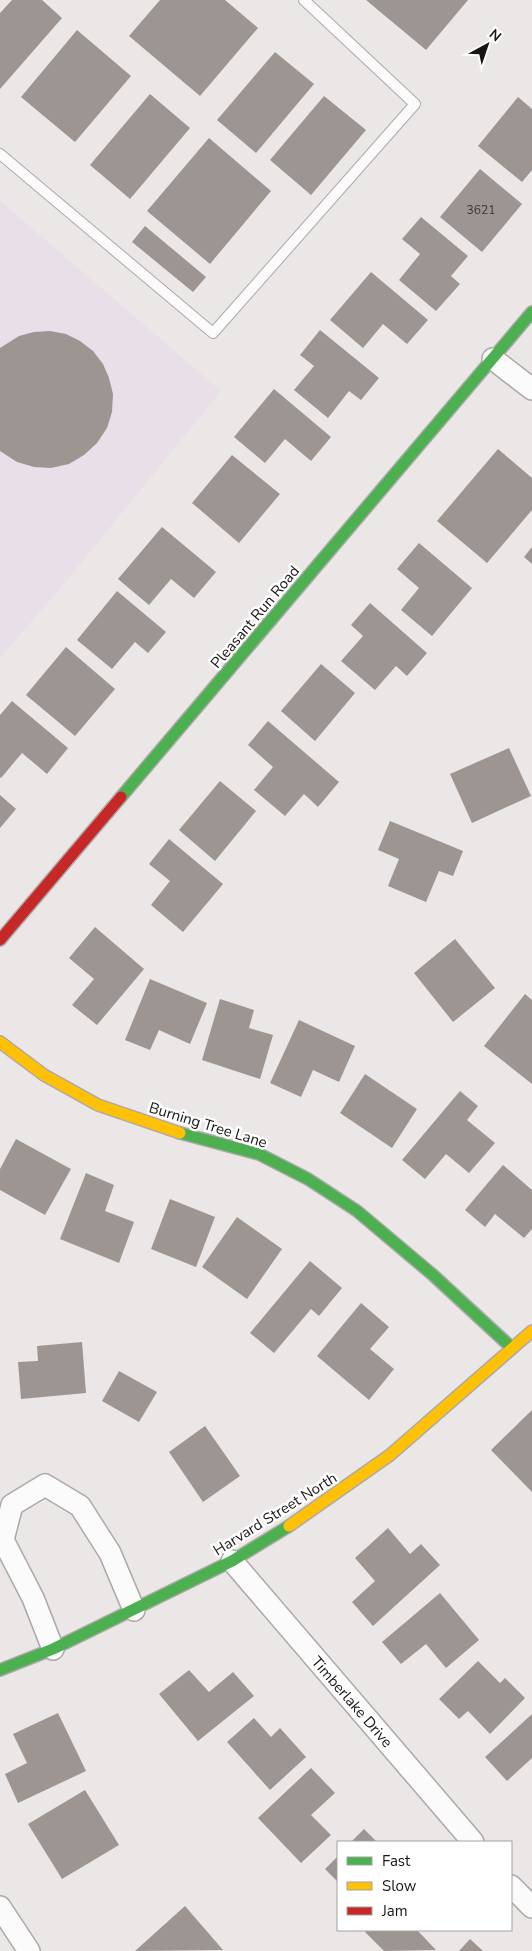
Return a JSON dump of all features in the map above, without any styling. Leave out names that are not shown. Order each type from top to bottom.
[{"type":"street","name":"Pleasant Run Road","points":[[0,940],[532,312]]},
{"type":"street","points":[[493,359],[532,389]]},
{"type":"street","name":"Burning Tree Lane","points":[[0,1042],[44,1075],[98,1104],[164,1129],[259,1154],[308,1178],[357,1211],[433,1275],[512,1348]]},
{"type":"street","name":"Harvard Street North","points":[[0,1670],[53,1649],[232,1561],[308,1513],[390,1455],[532,1331]]},
{"type":"street","points":[[53,1649],[33,1598],[3,1540],[12,1504],[45,1485],[80,1506],[110,1553],[134,1610]]},
{"type":"street","name":"Timberlake Drive","points":[[232,1561],[472,1841]]},
{"type":"street","points":[[512,1887],[532,1908]]},
{"type":"street","points":[[0,1907],[29,1951]]},
{"type":"lane","points":[[0,154],[213,333],[415,104],[304,0]]},
{"type":"shaded area","points":[[0,201],[221,391],[63,585],[0,658]]},
{"type":"building","points":[[12,0],[42,0],[62,18],[0,89],[0,13]]},
{"type":"building","points":[[160,0],[225,0],[258,28],[200,96],[129,36]]},
{"type":"building","points":[[366,0],[468,0],[426,50]]},
{"type":"building","points":[[77,30],[131,76],[75,142],[21,97]]},
{"type":"building","points":[[275,52],[314,84],[256,153],[217,120]]},
{"type":"building","points":[[150,94],[190,128],[130,199],[90,165]]},
{"type":"building","points":[[324,96],[366,130],[311,195],[270,160]]},
{"type":"building","points":[[518,97],[532,109],[532,170],[522,182],[478,146]]},
{"type":"building","points":[[209,138],[271,191],[210,264],[147,211]]},
{"type":"building","points":[[480,169],[522,204],[482,252],[440,217]]},
{"type":"building","points":[[421,217],[468,256],[451,276],[460,284],[436,311],[399,280],[420,254],[402,239]]},
{"type":"building","points":[[145,226],[206,277],[193,292],[132,242]]},
{"type":"building","points":[[371,272],[428,320],[407,344],[383,324],[363,348],[330,320]]},
{"type":"building","points":[[320,330],[379,378],[361,400],[349,391],[328,418],[294,390],[314,366],[300,355]]},
{"type":"building","points":[[50,331],[66,334],[80,341],[93,351],[103,364],[113,394],[112,412],[107,428],[97,443],[84,455],[69,464],[51,468],[34,467],[17,462],[0,451],[0,348],[19,336],[34,332]]},
{"type":"building","points":[[274,389],[331,437],[311,461],[285,439],[265,463],[234,437]]},
{"type":"building","points":[[498,449],[532,478],[532,510],[487,563],[437,521]]},
{"type":"building","points":[[232,455],[280,494],[239,543],[192,503]]},
{"type":"building","points":[[162,527],[216,572],[194,598],[171,579],[149,605],[118,579]]},
{"type":"building","points":[[419,543],[472,588],[432,636],[401,610],[419,588],[397,569]]},
{"type":"building","points":[[532,547],[532,564],[524,557]]},
{"type":"building","points":[[117,591],[166,632],[148,653],[135,642],[112,669],[77,640]]},
{"type":"building","points":[[370,603],[427,653],[407,676],[396,666],[375,690],[341,661],[363,636],[351,625]]},
{"type":"building","points":[[66,647],[115,689],[75,736],[26,695]]},
{"type":"building","points":[[321,664],[355,693],[315,741],[281,711]]},
{"type":"building","points":[[12,701],[68,748],[47,774],[22,753],[0,777],[0,715]]},
{"type":"building","points":[[268,721],[339,782],[318,807],[304,794],[285,816],[254,790],[273,767],[248,745]]},
{"type":"building","points":[[509,748],[531,796],[472,823],[450,774]]},
{"type":"building","points":[[220,781],[256,811],[215,861],[179,830]]},
{"type":"building","points":[[0,795],[16,809],[0,828]]},
{"type":"building","points":[[390,821],[463,851],[453,876],[439,871],[426,902],[388,886],[399,859],[378,850]]},
{"type":"building","points":[[169,839],[223,884],[183,932],[151,905],[170,881],[149,864]]},
{"type":"building","points":[[95,927],[144,969],[97,1025],[72,1005],[94,979],[69,958]]},
{"type":"building","points":[[455,939],[495,988],[453,1022],[414,973]]},
{"type":"building","points":[[150,979],[207,1003],[190,1044],[159,1030],[150,1050],[125,1040]]},
{"type":"building","points":[[525,994],[532,1000],[532,1084],[484,1046]]},
{"type":"building","points":[[220,999],[254,1010],[249,1028],[273,1035],[260,1079],[202,1060]]},
{"type":"building","points":[[299,1020],[355,1046],[339,1082],[313,1070],[301,1097],[270,1083]]},
{"type":"building","points":[[365,1074],[417,1109],[392,1148],[340,1113]]},
{"type":"building","points":[[460,1091],[478,1106],[467,1120],[495,1143],[469,1173],[446,1154],[425,1179],[402,1160]]},
{"type":"building","points":[[16,1139],[71,1169],[45,1215],[0,1190],[0,1169]]},
{"type":"building","points":[[503,1165],[532,1190],[532,1229],[524,1238],[495,1214],[485,1227],[465,1210]]},
{"type":"building","points":[[86,1173],[114,1185],[105,1211],[134,1222],[119,1263],[60,1239]]},
{"type":"building","points":[[170,1199],[215,1217],[196,1267],[151,1249]]},
{"type":"building","points":[[237,1217],[282,1249],[247,1299],[202,1267]]},
{"type":"building","points":[[310,1261],[342,1288],[319,1316],[311,1309],[274,1353],[250,1333]]},
{"type":"building","points":[[361,1303],[389,1327],[370,1349],[394,1369],[369,1400],[317,1356]]},
{"type":"building","points":[[82,1342],[86,1393],[21,1399],[18,1362],[38,1361],[37,1346]]},
{"type":"building","points":[[119,1371],[157,1392],[139,1422],[102,1401]]},
{"type":"building","points":[[532,1410],[532,1492],[491,1450]]},
{"type":"building","points":[[205,1426],[240,1476],[203,1502],[169,1452]]},
{"type":"building","points":[[388,1528],[410,1554],[421,1544],[440,1565],[373,1626],[352,1602],[375,1581],[355,1558]]},
{"type":"building","points":[[440,1593],[479,1640],[446,1668],[426,1644],[401,1664],[382,1642]]},
{"type":"building","points":[[478,1661],[500,1683],[505,1678],[525,1698],[490,1734],[468,1711],[459,1719],[439,1699]]},
{"type":"building","points":[[189,1670],[209,1692],[233,1672],[254,1696],[198,1741],[159,1694]]},
{"type":"building","points":[[58,1713],[86,1771],[18,1803],[5,1774],[27,1763],[13,1734]]},
{"type":"building","points":[[532,1714],[532,1758],[507,1781],[485,1757]]},
{"type":"building","points":[[254,1718],[271,1737],[280,1728],[306,1757],[270,1790],[227,1742]]},
{"type":"building","points":[[311,1768],[335,1793],[311,1815],[331,1835],[301,1863],[258,1818]]},
{"type":"building","points":[[85,1790],[119,1845],[62,1879],[28,1824]]},
{"type":"building","points":[[364,1829],[376,1841],[352,1841]]},
{"type":"building","points":[[337,1857],[337,1881],[325,1869]]},
{"type":"building","points":[[185,1906],[223,1950],[135,1951]]},
{"type":"building","points":[[418,1931],[436,1950],[384,1951],[365,1932]]},
{"type":"building","points":[[470,1939],[483,1951],[459,1951]]},
{"type":"traffic: fast","points":[[121,797],[532,312]]},
{"type":"traffic: fast","points":[[180,1133],[259,1154],[308,1179],[357,1211],[433,1275],[512,1348]]},
{"type":"traffic: fast","points":[[0,1670],[53,1649],[232,1561],[289,1526]]},
{"type":"traffic: slow","points":[[0,1042],[44,1075],[98,1105],[180,1133]]},
{"type":"traffic: slow","points":[[289,1526],[390,1455],[532,1331]]},
{"type":"traffic: jam","points":[[0,940],[121,797]]}]
